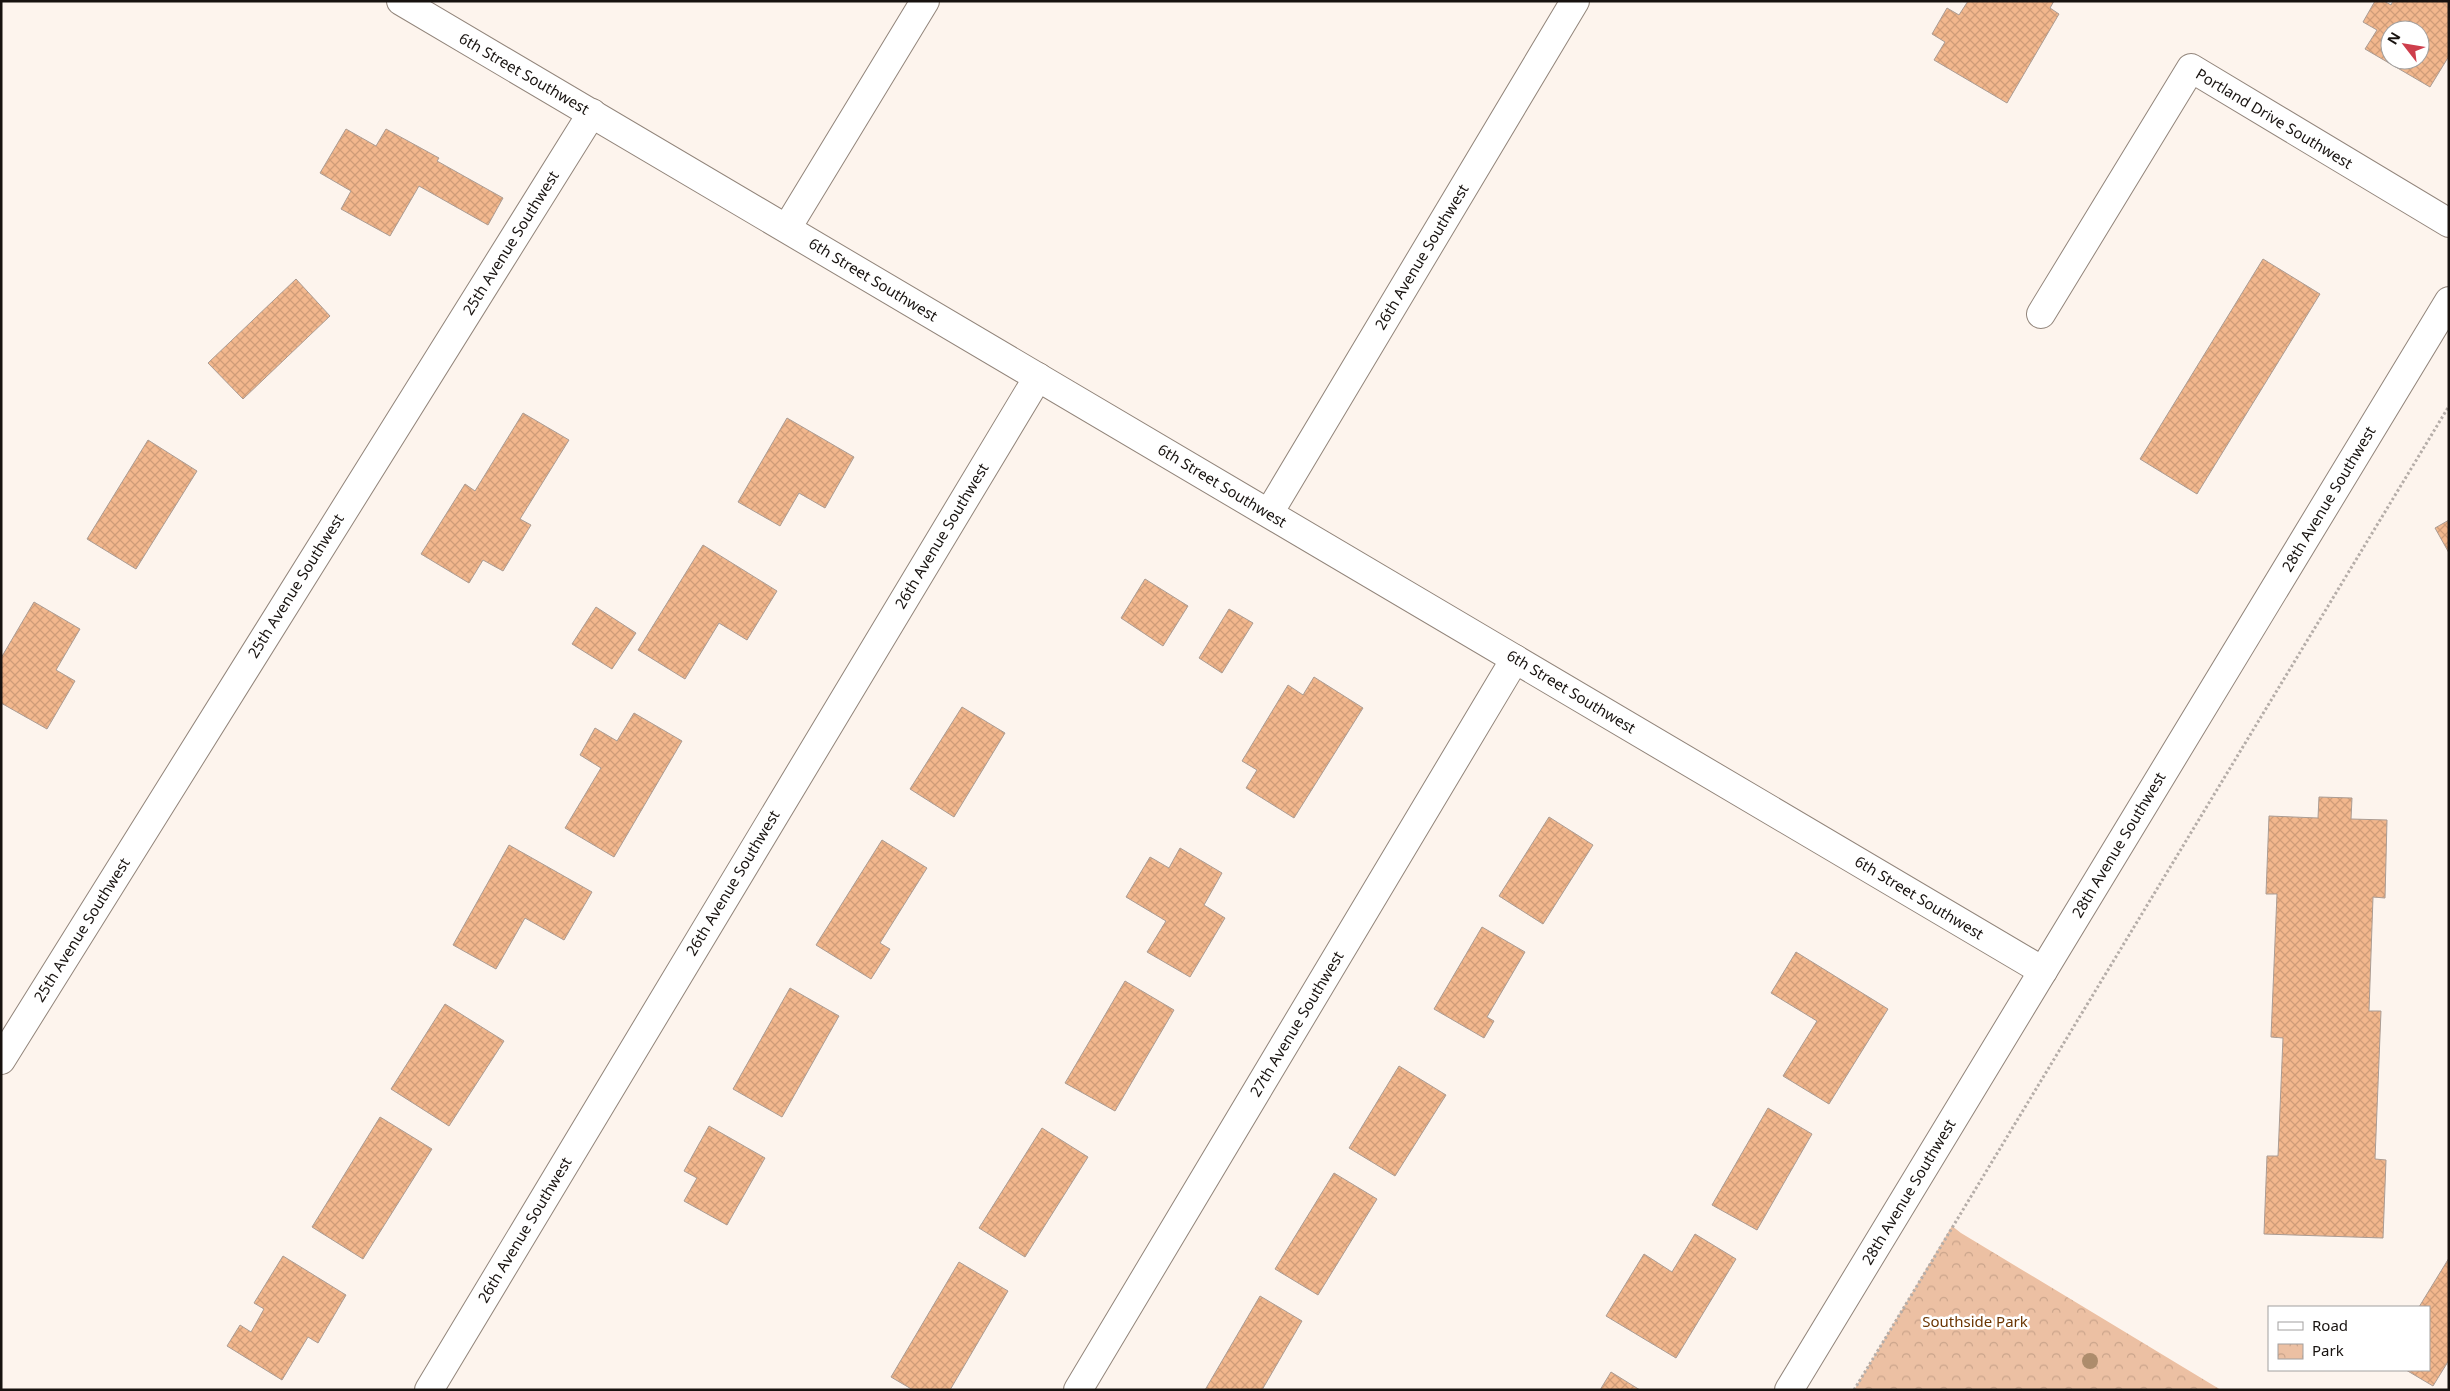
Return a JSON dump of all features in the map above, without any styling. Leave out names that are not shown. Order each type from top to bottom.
[{"type":"street","name":"6th Street Southwest","points":[[401,1],[2043,971]]},
{"type":"street","points":[[787,228],[925,1]]},
{"type":"street","name":"26th Avenue Southwest","points":[[1269,514],[1575,1]]},
{"type":"street","name":"Portland Drive Southwest","points":[[2041,314],[2191,68],[2449,223]]},
{"type":"street","name":"25th Avenue Southwest","points":[[1,1060],[592,113]]},
{"type":"street","name":"28th Avenue Southwest","points":[[1789,1390],[2449,301]]},
{"type":"street","name":"26th Avenue Southwest","points":[[429,1390],[1038,377]]},
{"type":"street","name":"27th Avenue Southwest","points":[[1078,1390],[1515,659]]},
{"type":"path","points":[[1854,1390],[2449,406]]},
{"type":"green space","name":"Southside Park","points":[[1952,1226],[1961,1233],[2221,1390],[1854,1390]]},
{"type":"building","points":[[1968,1],[2054,1],[2050,8],[2059,14],[2007,103],[1934,60],[1945,42],[1932,34],[1947,8],[1959,15]]},
{"type":"building","points":[[2375,1],[2384,1],[2391,5],[2393,1],[2449,1],[2449,56],[2430,87],[2401,70],[2430,70],[2430,20],[2380,20],[2380,58],[2365,49],[2377,30],[2363,22]]},
{"type":"building","points":[[346,129],[376,146],[386,129],[439,158],[437,161],[503,198],[488,225],[419,186],[390,236],[341,209],[351,191],[320,173]]},
{"type":"building","points":[[2263,259],[2320,294],[2197,494],[2140,459]]},
{"type":"building","points":[[296,279],[330,316],[243,399],[208,363]]},
{"type":"building","points":[[523,413],[569,440],[520,519],[531,525],[503,571],[483,560],[469,583],[421,554],[465,484],[475,491]]},
{"type":"building","points":[[787,418],[854,457],[825,508],[799,493],[780,526],[738,502]]},
{"type":"building","points":[[148,440],[197,471],[136,569],[87,539]]},
{"type":"building","points":[[2449,520],[2449,553],[2435,528]]},
{"type":"building","points":[[703,545],[777,591],[747,640],[719,623],[685,679],[638,650]]},
{"type":"building","points":[[1145,579],[1188,606],[1163,646],[1121,618]]},
{"type":"building","points":[[34,602],[80,629],[56,670],[75,681],[47,729],[1,703],[1,658]]},
{"type":"building","points":[[596,607],[636,633],[612,669],[572,644]]},
{"type":"building","points":[[1229,609],[1253,623],[1222,673],[1199,658]]},
{"type":"building","points":[[1314,677],[1363,708],[1294,818],[1246,788],[1257,770],[1242,761],[1288,685],[1303,695]]},
{"type":"building","points":[[962,707],[1005,733],[954,817],[910,789]]},
{"type":"building","points":[[634,713],[682,741],[614,857],[565,828],[601,768],[580,755],[595,728],[617,741]]},
{"type":"building","points":[[2319,797],[2352,798],[2351,819],[2387,820],[2385,898],[2373,897],[2369,1011],[2381,1011],[2375,1159],[2386,1160],[2383,1238],[2264,1234],[2267,1156],[2278,1156],[2283,1038],[2271,1037],[2277,894],[2266,894],[2269,816],[2318,818]]},
{"type":"building","points":[[1549,817],[1593,845],[1543,924],[1499,896]]},
{"type":"building","points":[[882,840],[927,868],[880,943],[890,949],[871,979],[816,945]]},
{"type":"building","points":[[509,845],[592,892],[564,940],[525,918],[496,969],[453,945]]},
{"type":"building","points":[[1180,848],[1222,873],[1204,905],[1225,918],[1190,977],[1147,952],[1166,921],[1126,897],[1150,857],[1169,868]]},
{"type":"building","points":[[1482,927],[1525,952],[1487,1017],[1494,1021],[1484,1038],[1434,1009]]},
{"type":"building","points":[[1796,952],[1888,1009],[1829,1104],[1783,1076],[1817,1021],[1771,993]]},
{"type":"building","points":[[1125,981],[1174,1010],[1115,1111],[1065,1083]]},
{"type":"building","points":[[790,988],[839,1016],[782,1117],[733,1089]]},
{"type":"building","points":[[445,1004],[504,1041],[449,1126],[391,1089]]},
{"type":"building","points":[[1399,1066],[1446,1095],[1395,1176],[1349,1148]]},
{"type":"building","points":[[1768,1108],[1812,1134],[1757,1230],[1712,1205]]},
{"type":"building","points":[[380,1117],[432,1149],[363,1259],[312,1227]]},
{"type":"building","points":[[709,1126],[765,1158],[727,1225],[684,1201],[697,1178],[684,1171]]},
{"type":"building","points":[[1042,1128],[1088,1157],[1025,1257],[979,1228]]},
{"type":"building","points":[[1334,1173],[1377,1199],[1318,1295],[1275,1269]]},
{"type":"building","points":[[1695,1234],[1736,1259],[1676,1358],[1606,1316],[1644,1254],[1672,1272]]},
{"type":"building","points":[[283,1256],[346,1295],[318,1343],[308,1337],[282,1380],[227,1346],[240,1325],[251,1332],[264,1309],[254,1303]]},
{"type":"building","points":[[2449,1258],[2449,1360],[2433,1386],[2408,1371],[2430,1371],[2430,1306],[2420,1306]]},
{"type":"building","points":[[959,1262],[1008,1291],[950,1390],[913,1390],[891,1377]]},
{"type":"building","points":[[1260,1296],[1302,1321],[1262,1390],[1205,1390]]},
{"type":"building","points":[[1611,1372],[1640,1390],[1600,1390]]}]
